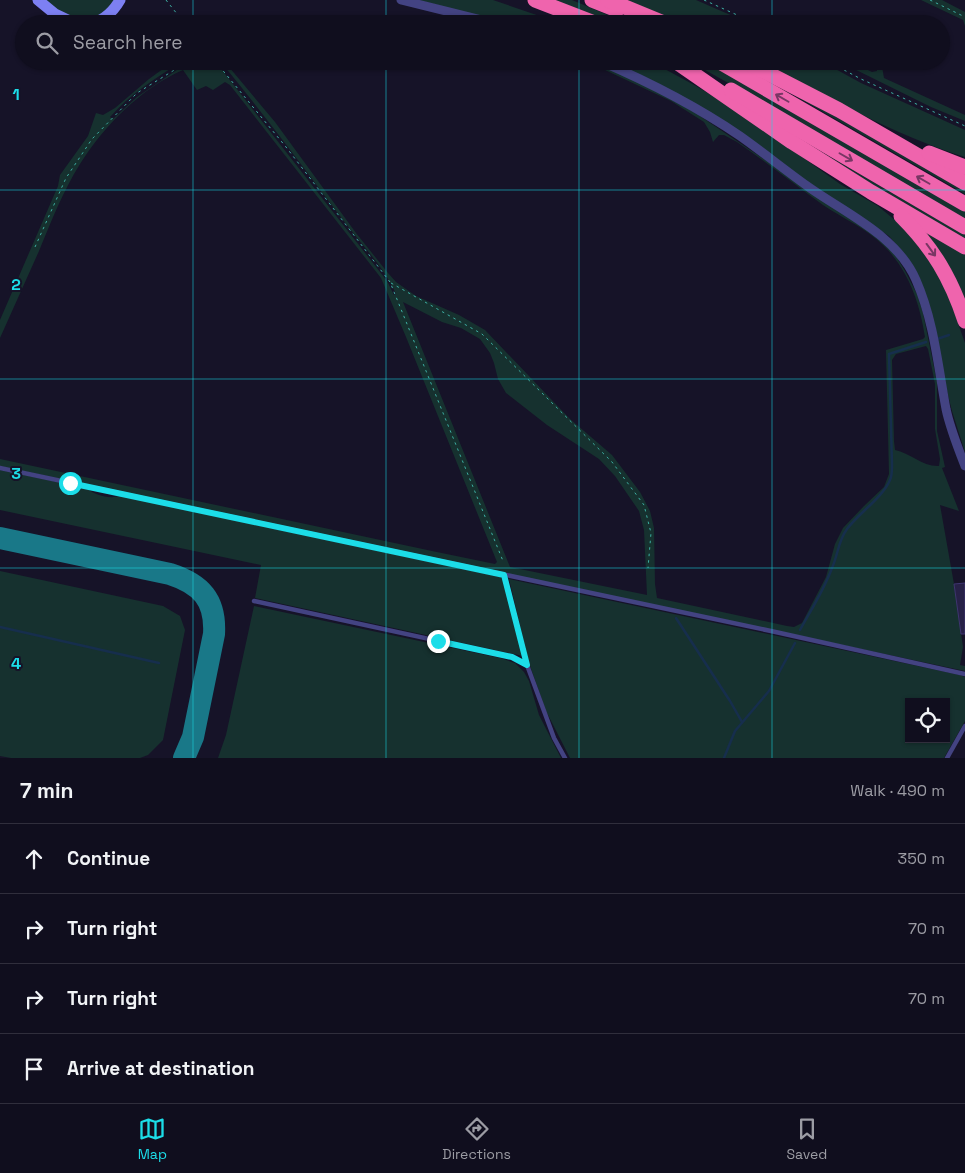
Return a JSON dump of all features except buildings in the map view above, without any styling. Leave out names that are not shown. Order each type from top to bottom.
[{"type":"highway","points":[[535,0],[574,15]]},
{"type":"highway","points":[[592,0],[631,15]]},
{"type":"highway","points":[[608,0],[644,15]]},
{"type":"highway","points":[[689,70],[792,142],[871,192],[965,247]]},
{"type":"highway","points":[[693,70],[754,102],[965,227]]},
{"type":"highway","points":[[734,70],[965,204]]},
{"type":"highway","points":[[761,70],[839,110],[965,182]]},
{"type":"highway","points":[[888,138],[965,166]]},
{"type":"highway","points":[[871,192],[902,216],[920,235],[948,277],[957,296],[965,321]]},
{"type":"street","points":[[38,0],[57,15]]},
{"type":"street","points":[[108,15],[120,0]]},
{"type":"street","points":[[401,0],[462,15]]},
{"type":"street","points":[[622,70],[685,103],[739,136],[882,237],[903,258],[916,280],[931,326],[947,411],[965,466]]},
{"type":"lane","points":[[0,468],[772,631],[965,674]]},
{"type":"lane","points":[[504,575],[527,665],[554,738],[565,758]]},
{"type":"lane","points":[[254,601],[512,657],[527,665]]},
{"type":"lane","points":[[946,758],[965,726]]},
{"type":"path","points":[[166,0],[178,15]]},
{"type":"path","points":[[704,0],[737,15]]},
{"type":"path","points":[[930,0],[965,17]]},
{"type":"path","points":[[35,247],[66,178],[92,139],[137,93],[174,70]]},
{"type":"path","points":[[222,70],[286,147],[390,282],[503,561]]},
{"type":"path","points":[[844,70],[965,126]]},
{"type":"path","points":[[390,282],[482,334],[612,462],[644,504],[651,533],[648,568]]},
{"type":"green space","points":[[44,0],[116,0],[106,13],[101,15],[61,14]]},
{"type":"green space","points":[[418,0],[493,0],[537,15],[476,15]]},
{"type":"green space","points":[[552,0],[572,0],[608,15],[590,15]]},
{"type":"green space","points":[[627,0],[696,0],[730,15],[661,15]]},
{"type":"green space","points":[[921,0],[942,0],[965,12],[965,26],[963,20]]},
{"type":"green space","points":[[162,70],[169,70],[135,93],[110,117],[113,119],[137,97],[177,70],[183,70],[138,98],[112,122],[80,164],[68,185],[0,338],[0,320],[58,186],[60,175],[88,136],[96,113],[103,115],[115,108]]},
{"type":"green space","points":[[183,70],[222,70],[387,281],[394,295],[396,294],[379,265],[227,70],[232,70],[275,122],[356,233],[396,282],[416,296],[459,315],[485,330],[570,419],[612,455],[640,492],[650,511],[654,528],[657,598],[787,626],[794,627],[802,623],[826,577],[835,544],[843,528],[884,487],[889,474],[886,350],[925,337],[916,299],[906,276],[892,254],[869,233],[823,205],[737,142],[724,135],[719,135],[713,142],[704,122],[671,101],[605,70],[612,70],[635,80],[694,112],[878,236],[894,253],[917,294],[923,313],[937,382],[937,431],[945,467],[942,468],[959,511],[940,505],[963,647],[960,665],[965,666],[965,671],[0,466],[0,459],[432,551],[495,564],[497,562],[381,278],[230,85],[225,82],[213,90],[206,86],[197,90]],"holes":[[[403,302],[442,322],[461,328],[480,339],[490,353],[498,379],[506,393],[547,425],[599,459],[615,476],[639,511],[644,530],[647,595],[510,567]],[[926,346],[935,384],[935,429],[940,459],[939,466],[927,464],[895,450],[894,441],[892,360],[896,354]]]},
{"type":"green space","points":[[626,70],[667,70],[696,86],[738,111],[840,184],[878,206],[908,231],[942,278],[965,343],[965,452],[940,363],[932,317],[903,253],[889,236],[802,179],[757,144]]},
{"type":"green space","points":[[705,70],[720,70],[770,97],[965,211],[965,219]]},
{"type":"green space","points":[[777,70],[837,70],[861,83],[965,130],[965,157],[912,138],[835,101]]},
{"type":"green space","points":[[856,70],[872,72],[883,70],[884,78],[965,115],[965,121],[931,107]]},
{"type":"green space","points":[[766,79],[965,187],[965,194]]},
{"type":"green space","points":[[816,149],[965,235],[965,243]]},
{"type":"green space","points":[[921,228],[965,255],[965,311]]},
{"type":"green space","points":[[0,470],[86,488],[103,496],[121,496],[500,577],[505,582],[523,656],[255,598],[261,565],[0,510]]},
{"type":"green space","points":[[0,571],[163,606],[180,616],[185,630],[163,740],[148,755],[140,758],[11,758],[0,756]]},
{"type":"green space","points":[[509,579],[965,677],[965,721],[944,758],[570,758],[546,711],[529,663]]},
{"type":"green space","points":[[254,606],[500,658],[515,663],[524,672],[529,681],[539,715],[561,758],[218,758],[226,735]]},
{"type":"waterway","points":[[937,339],[949,335]]},
{"type":"waterway","points":[[800,630],[825,584],[844,534],[852,523],[882,493],[891,478],[889,354],[926,342]]},
{"type":"waterway","points":[[676,618],[742,722]]},
{"type":"waterway","points":[[0,627],[159,663]]},
{"type":"waterway","points":[[724,758],[735,731],[769,691],[795,643]]},
{"type":"taxiway","points":[[0,538],[170,574],[190,583],[204,595],[212,612],[214,634],[193,737],[184,758]]},
{"type":"route","points":[[70,483],[504,575],[527,665],[512,657],[438,641]]}]
